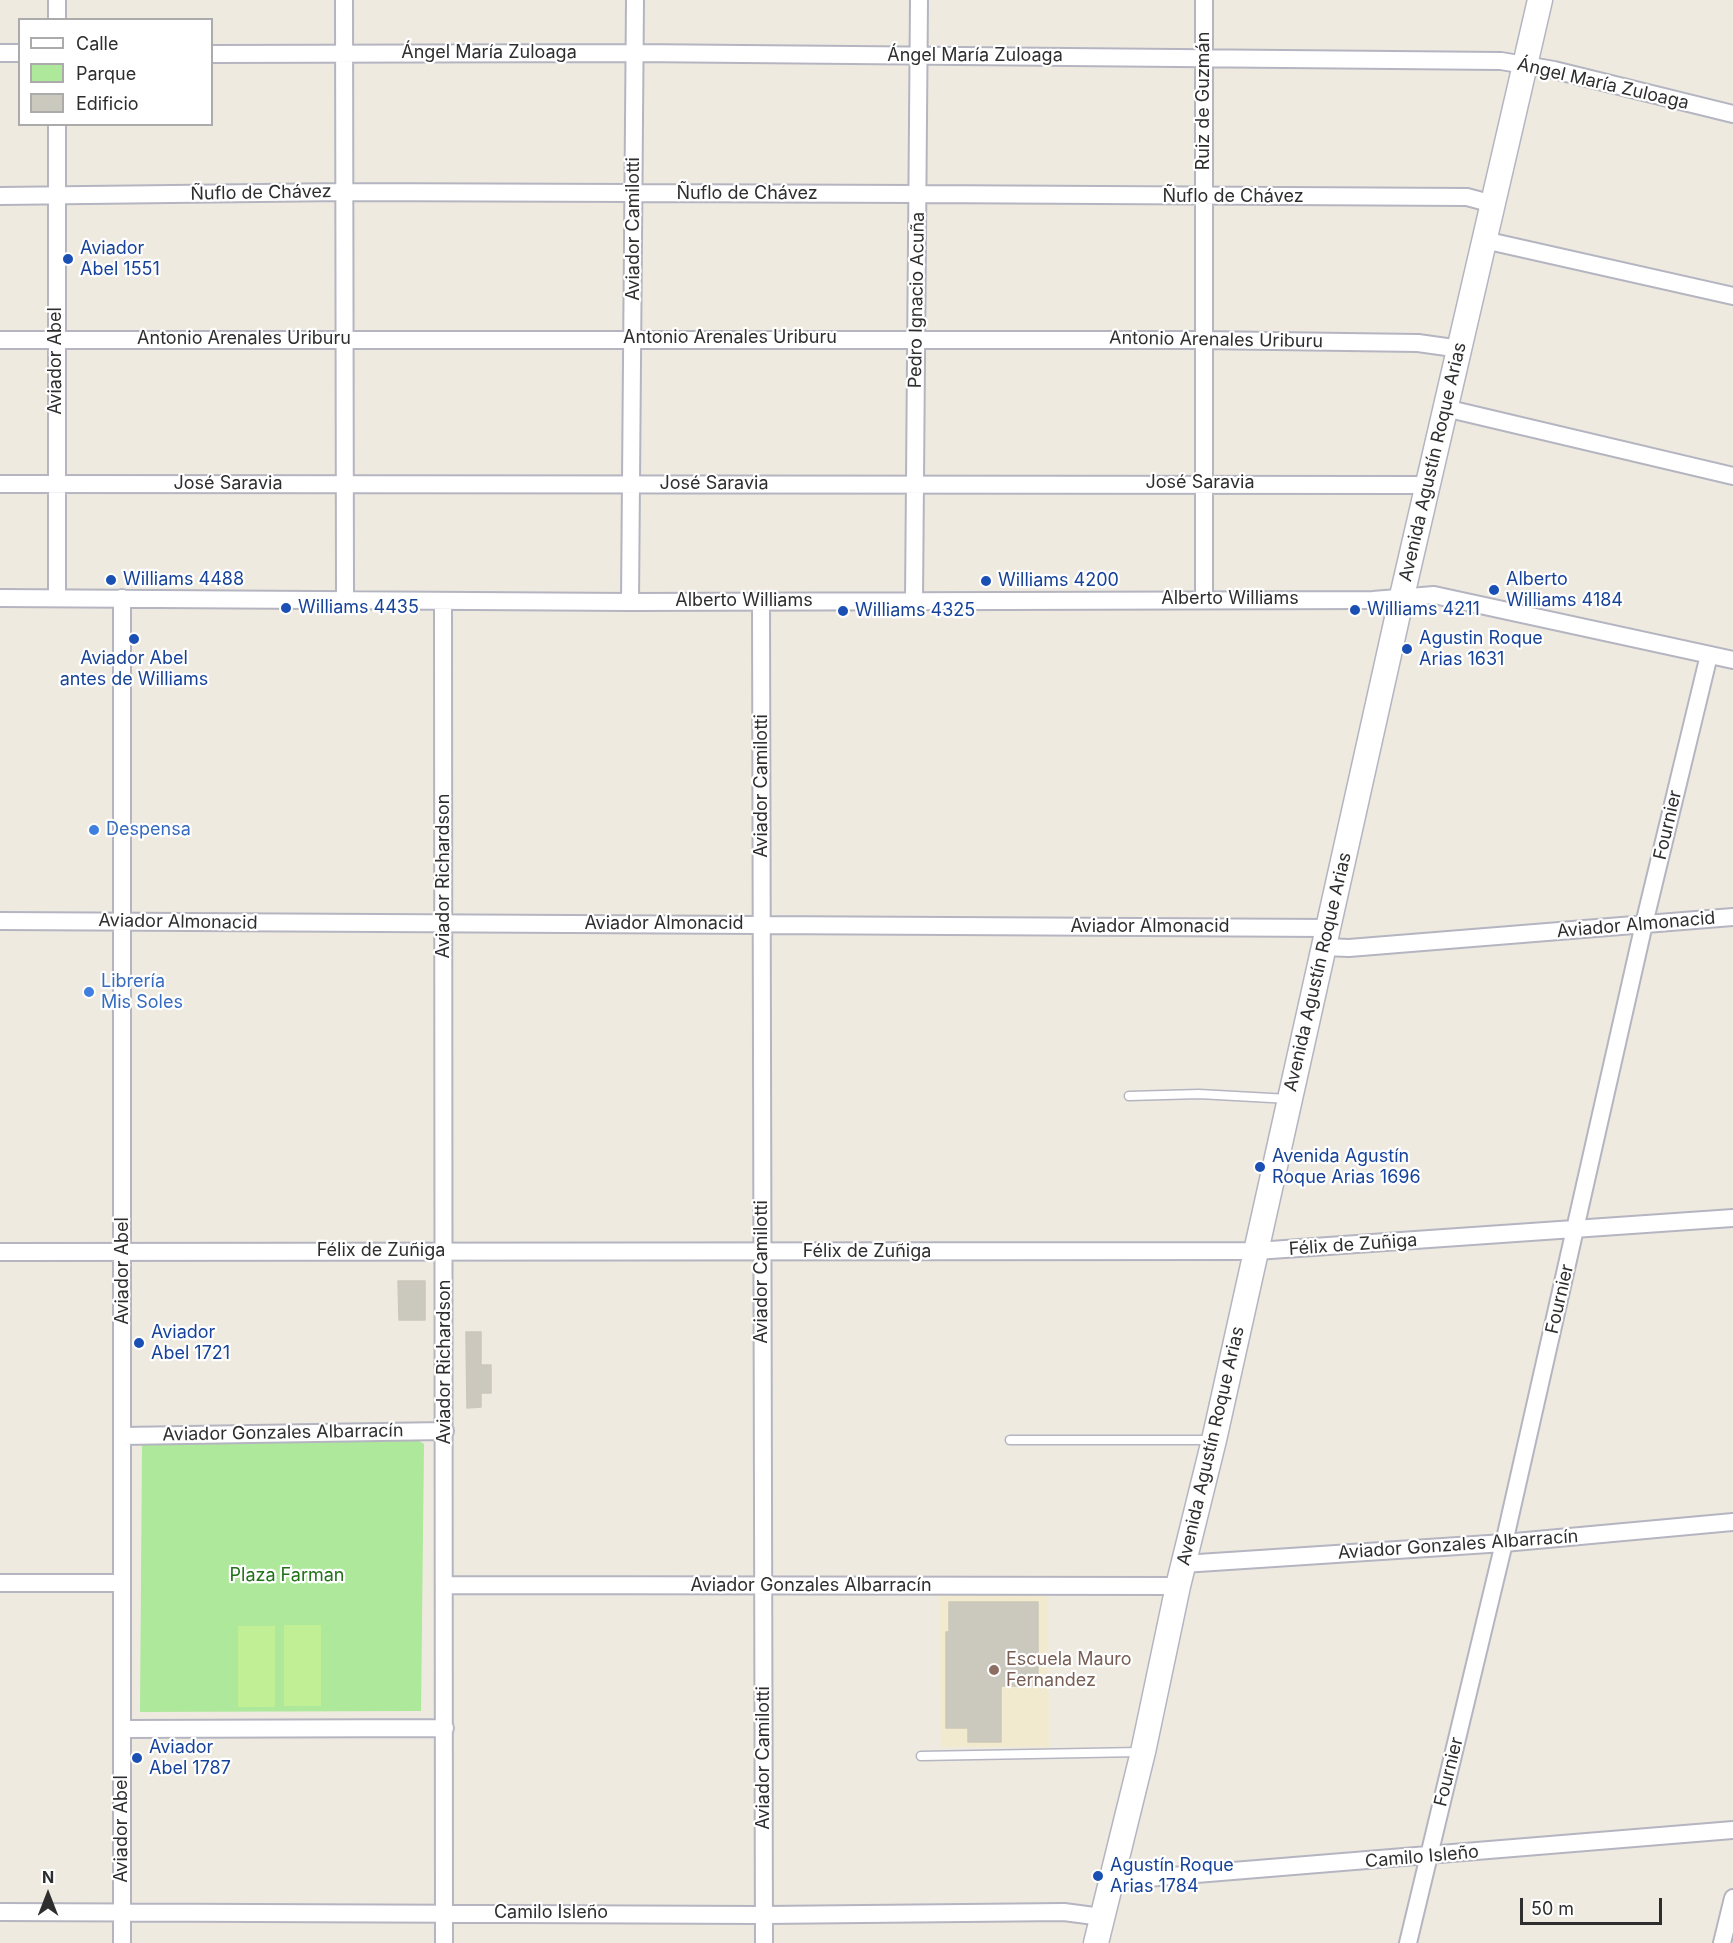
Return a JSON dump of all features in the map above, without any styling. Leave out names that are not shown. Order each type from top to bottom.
[{"type":"main road","name":"Avenida Agustín Roque Arias","points":[[1096,1943],[1143,1752],[1180,1575],[1214,1440],[1427,485],[1461,349],[1540,0]]},
{"type":"street","points":[[57,0],[57,18]]},
{"type":"street","points":[[344,0],[345,598]]},
{"type":"street","name":"Aviador Camilotti","points":[[630,602],[635,0]]},
{"type":"street","name":"Pedro Ignacio Acuña","points":[[914,600],[918,339],[919,0]]},
{"type":"street","name":"Ruiz de Guzmán","points":[[1204,0],[1202,340],[1204,599]]},
{"type":"street","points":[[0,53],[18,53]]},
{"type":"street","name":"Ángel María Zuloaga","points":[[213,54],[634,53],[1204,56],[1501,62],[1554,70],[1733,114]]},
{"type":"street","name":"Aviador Abel","points":[[57,126],[57,598]]},
{"type":"street","name":"Ñuflo de Chávez","points":[[0,196],[344,192],[918,194],[1467,197],[1493,204]]},
{"type":"street","points":[[1484,240],[1733,296]]},
{"type":"street","name":"Antonio Arenales Uriburu","points":[[0,340],[633,338],[1202,340],[1418,343],[1461,349]]},
{"type":"street","points":[[1445,408],[1733,476]]},
{"type":"street","name":"José Saravia","points":[[0,484],[1203,483],[1427,485]]},
{"type":"street","name":"Alberto Williams","points":[[0,598],[345,598],[443,602],[761,602],[1373,600],[1434,595],[1733,660]]},
{"type":"street","name":"Aviador Abel","points":[[122,598],[122,1943]]},
{"type":"street","name":"Aviador Richardson","points":[[443,602],[444,1943]]},
{"type":"street","name":"Aviador Camilotti","points":[[761,602],[764,1943]]},
{"type":"street","name":"Fournier","points":[[1408,1943],[1504,1543],[1644,924],[1708,655]]},
{"type":"street","name":"Aviador Almonacid","points":[[0,921],[445,925],[763,924],[1326,938],[1349,948],[1733,917]]},
{"type":"street","name":"Félix de Zuñiga","points":[[0,1252],[1256,1251],[1575,1231],[1733,1218]]},
{"type":"street","name":"Aviador Gonzales Albarracín","points":[[122,1436],[445,1431]]},
{"type":"street","name":"Aviador Gonzales Albarracín","points":[[445,1585],[763,1586],[1180,1575],[1733,1522]]},
{"type":"street","points":[[0,1583],[122,1583]]},
{"type":"street","points":[[122,1729],[444,1728]]},
{"type":"street","name":"Camilo Isleño","points":[[1111,1881],[1733,1830]]},
{"type":"street","points":[[1722,1943],[1733,1898]]},
{"type":"street","name":"Camilo Isleño","points":[[0,1912],[764,1915],[1064,1912],[1102,1917]]},
{"type":"lane","points":[[1130,1096],[1199,1094],[1290,1099]]},
{"type":"lane","points":[[1010,1440],[1214,1440]]},
{"type":"lane","points":[[921,1756],[1143,1752]]},
{"type":"shaded area","name":"Escuela Mauro Fernandez","points":[[1048,1593],[1049,1747],[941,1747],[939,1594]]},
{"type":"green space","name":"Plaza Farman","points":[[416,1439],[424,1444],[421,1711],[140,1712],[142,1443]]},
{"type":"green space","points":[[284,1625],[321,1625],[321,1706],[284,1706]]},
{"type":"green space","points":[[238,1626],[275,1626],[275,1707],[238,1707]]},
{"type":"building","points":[[398,1281],[425,1281],[425,1320],[399,1320]]},
{"type":"building","points":[[466,1332],[481,1332],[481,1365],[491,1365],[491,1393],[481,1393],[481,1407],[467,1408]]},
{"type":"building","name":"Escuela Mauro Fernandez","points":[[949,1602],[1038,1602],[1038,1686],[1001,1686],[1001,1742],[968,1742],[968,1728],[946,1728],[946,1632],[949,1632]]},
{"type":"place","name":"Aviador Abel 1551","points":[[68,259]]},
{"type":"place","name":"Williams 4488","points":[[111,580]]},
{"type":"place","name":"Williams 4200","points":[[986,581]]},
{"type":"place","name":"Alberto Williams 4184","points":[[1494,590]]},
{"type":"place","name":"Williams 4435","points":[[286,608]]},
{"type":"place","name":"Williams 4211","points":[[1355,610]]},
{"type":"place","name":"Williams 4325","points":[[843,611]]},
{"type":"place","name":"Aviador Abel antes de Williams","points":[[134,639]]},
{"type":"place","name":"Agustin Roque Arias 1631","points":[[1407,649]]},
{"type":"place","name":"Despensa","points":[[94,830]]},
{"type":"place","name":"Librería Mis Soles","points":[[89,992]]},
{"type":"place","name":"Avenida Agustín Roque Arias 1696","points":[[1260,1167]]},
{"type":"place","name":"Aviador Abel 1721","points":[[139,1343]]},
{"type":"place","name":"Escuela Mauro Fernandez","points":[[994,1670]]},
{"type":"place","name":"Aviador Abel 1787","points":[[137,1758]]},
{"type":"place","name":"Agustín Roque Arias 1784","points":[[1098,1876]]}]
